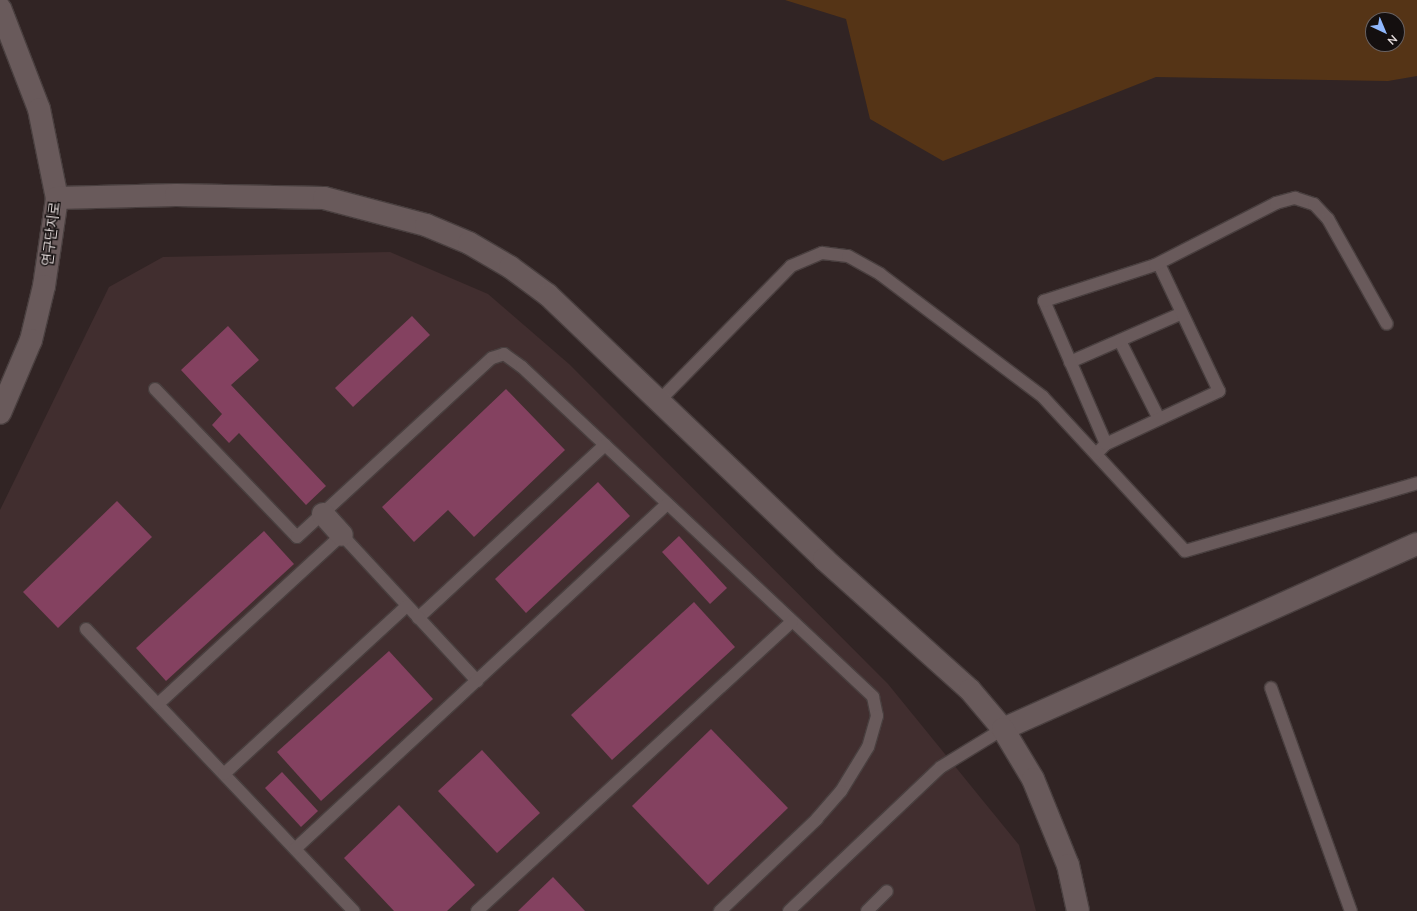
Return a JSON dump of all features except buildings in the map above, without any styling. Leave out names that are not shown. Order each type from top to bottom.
[{"type":"street","name":"연구단지로","points":[[0,8],[39,109],[57,198],[44,286],[32,340],[0,413]]},
{"type":"street","points":[[57,198],[176,195],[324,198],[426,225],[469,243],[548,295],[658,402],[970,690],[1003,729],[1049,814],[1068,865],[1078,911]]},
{"type":"street","points":[[322,514],[342,535]]},
{"type":"street","points":[[1003,729],[1417,544]]},
{"type":"lane","points":[[1106,444],[1044,301],[1159,264],[1276,203],[1295,198],[1314,204],[1328,219],[1387,324]]},
{"type":"lane","points":[[658,402],[791,266],[822,253],[848,256],[880,274],[1043,397],[1185,551],[1417,483]]},
{"type":"lane","points":[[1096,454],[1106,444],[1219,391],[1159,264]]},
{"type":"lane","points":[[1070,362],[1182,313]]},
{"type":"lane","points":[[1120,341],[1159,419]]},
{"type":"lane","points":[[155,389],[297,537],[492,358],[504,354],[605,445],[873,697],[877,716],[868,747],[841,791],[817,819],[720,911]]},
{"type":"lane","points":[[418,618],[605,445]]},
{"type":"lane","points":[[296,849],[667,504]]},
{"type":"lane","points":[[158,704],[342,535],[477,681]]},
{"type":"lane","points":[[224,774],[407,606]]},
{"type":"lane","points":[[477,911],[792,621]]},
{"type":"lane","points":[[86,629],[354,911]]},
{"type":"lane","points":[[1271,688],[1351,911]]},
{"type":"lane","points":[[789,911],[941,767],[1003,729]]},
{"type":"lane","points":[[867,911],[887,891]]},
{"type":"shaded area","points":[[785,0],[1417,0],[1417,76],[1388,81],[1156,77],[943,161],[870,119],[846,19]]},
{"type":"shaded area","points":[[390,252],[488,294],[569,364],[888,684],[1019,845],[1036,911],[0,911],[0,510],[109,287],[163,257]]}]
